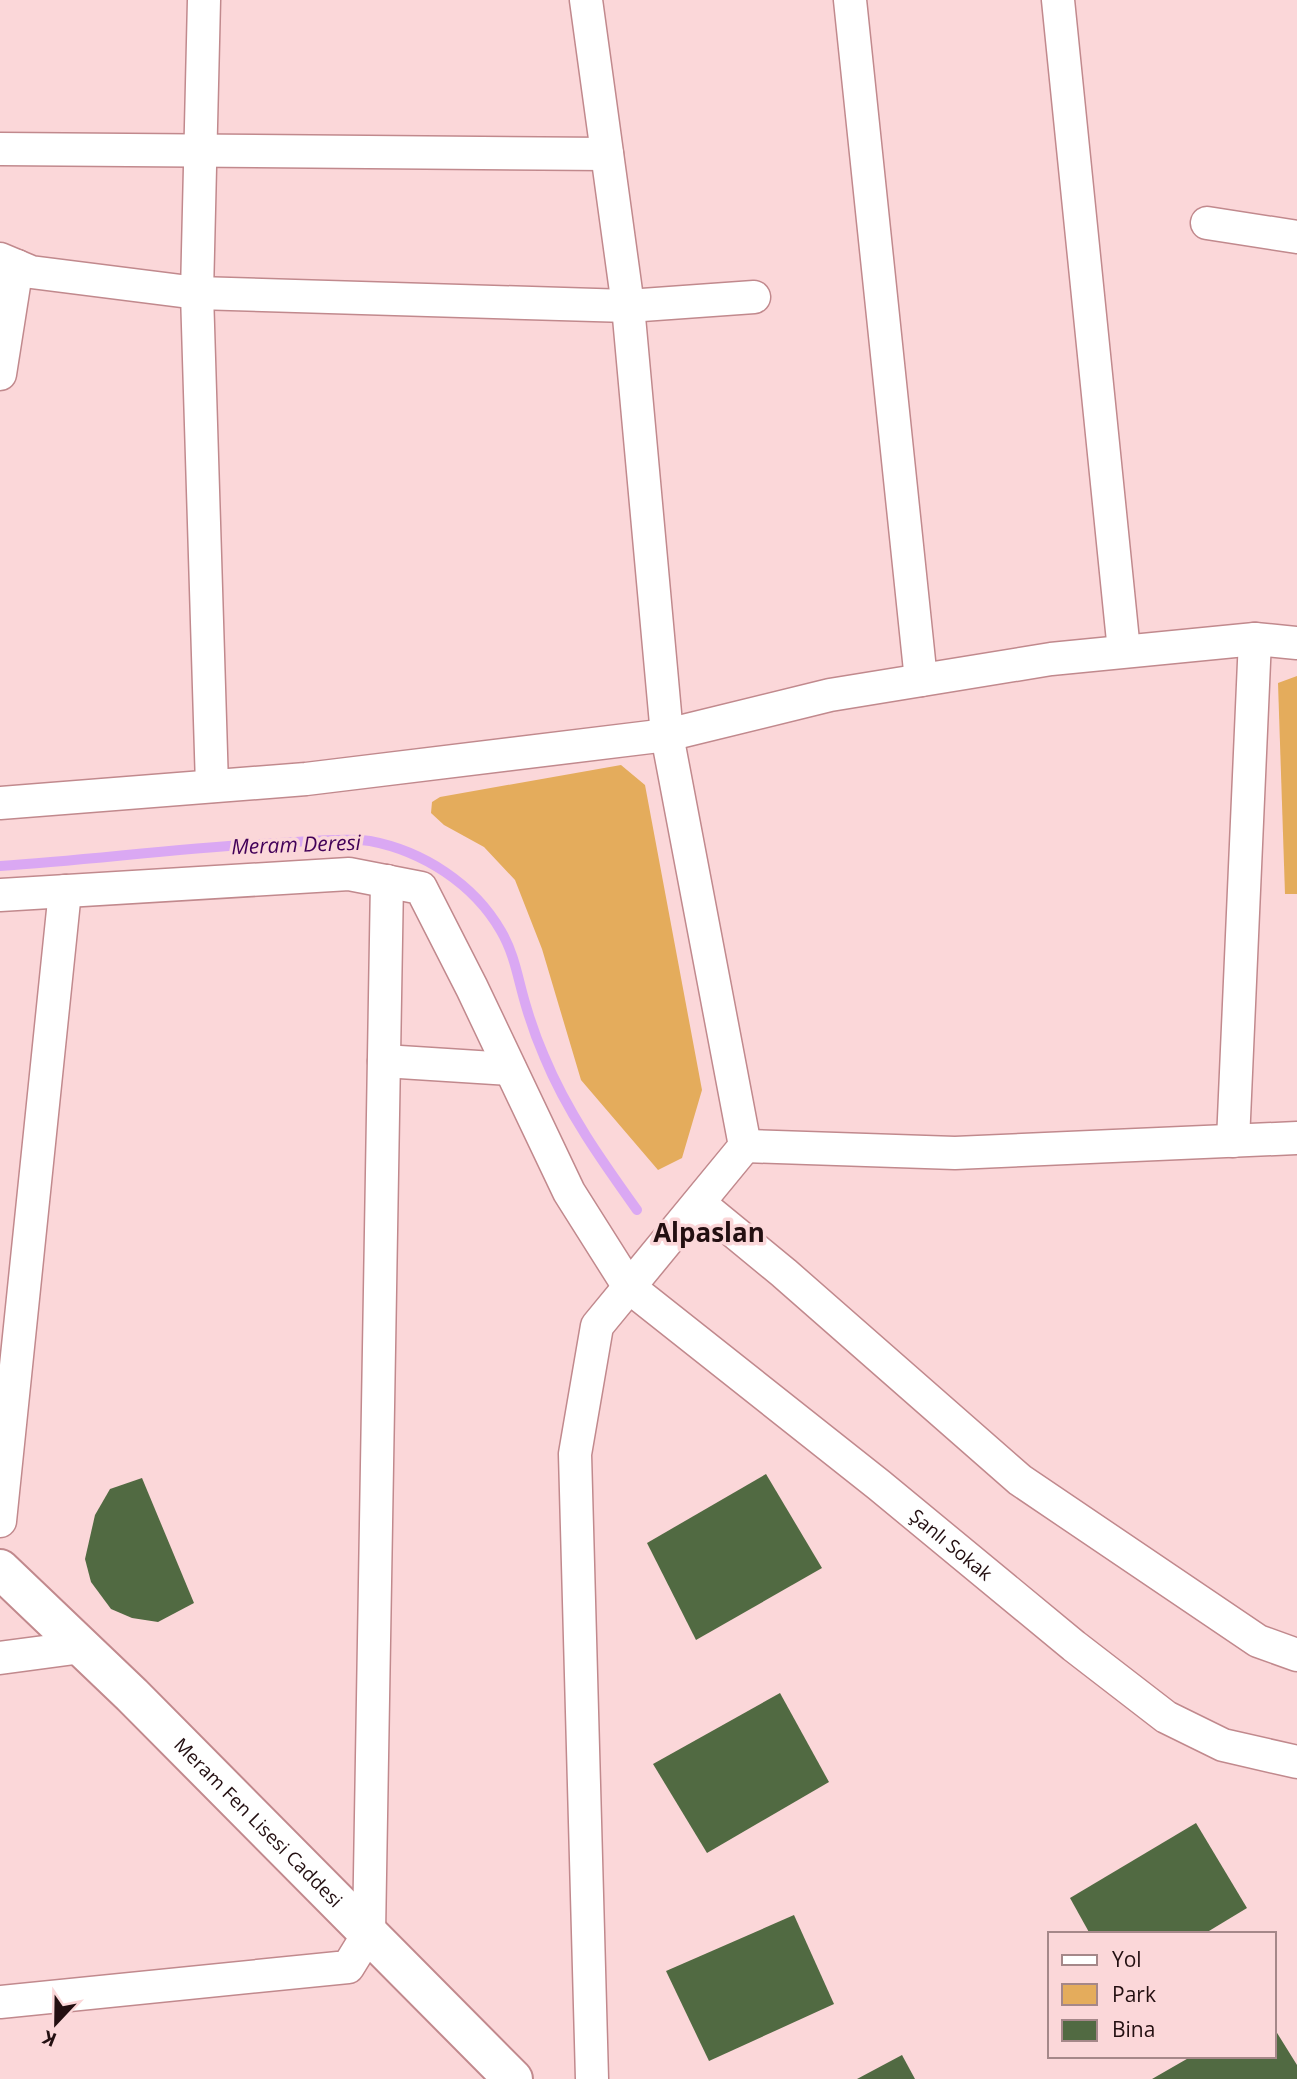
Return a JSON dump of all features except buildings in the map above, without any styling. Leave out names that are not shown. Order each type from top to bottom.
[{"type":"street","points":[[204,0],[197,293],[212,786]]},
{"type":"street","points":[[586,0],[628,306],[667,735],[746,1146]]},
{"type":"street","points":[[850,0],[921,680]]},
{"type":"street","points":[[1058,0],[1124,652]]},
{"type":"street","points":[[0,149],[607,153]]},
{"type":"street","points":[[1207,223],[1297,236]]},
{"type":"street","points":[[0,374],[9,262],[31,272],[197,293],[628,306],[754,297]]},
{"type":"street","points":[[1233,1140],[1255,639]]},
{"type":"street","points":[[0,803],[306,779],[667,735],[830,695],[1051,659],[1255,639],[1297,643]]},
{"type":"street","points":[[0,895],[349,874],[387,881],[369,1933],[348,1967],[0,2002]]},
{"type":"street","name":"Şanlı Sokak","points":[[387,881],[421,888],[569,1192],[629,1287],[1166,1717],[1223,1745],[1297,1762]]},
{"type":"street","points":[[0,1521],[65,891]]},
{"type":"street","points":[[384,1061],[510,1069]]},
{"type":"street","points":[[746,1146],[955,1153],[1297,1138]]},
{"type":"street","points":[[592,2079],[575,1454],[597,1326],[746,1146]]},
{"type":"street","points":[[699,1203],[784,1273],[1020,1480],[1258,1641],[1297,1655]]},
{"type":"street","name":"Meram Fen Lisesi Caddesi","points":[[0,1569],[82,1647],[513,2079]]},
{"type":"street","points":[[0,1658],[82,1647]]},
{"type":"green space","points":[[1297,676],[1297,894],[1285,894],[1278,683]]},
{"type":"green space","points":[[621,765],[645,785],[702,1090],[682,1158],[658,1170],[581,1080],[542,949],[515,880],[484,847],[444,825],[431,813],[432,802],[440,797]]},
{"type":"waterway","name":"Meram Deresi","points":[[0,866],[210,847],[349,839],[390,846],[428,861],[477,899],[501,931],[513,958],[534,1031],[553,1077],[586,1136],[637,1210]]},
{"type":"district","name":"Alpaslan","points":[[709,1232]]}]
